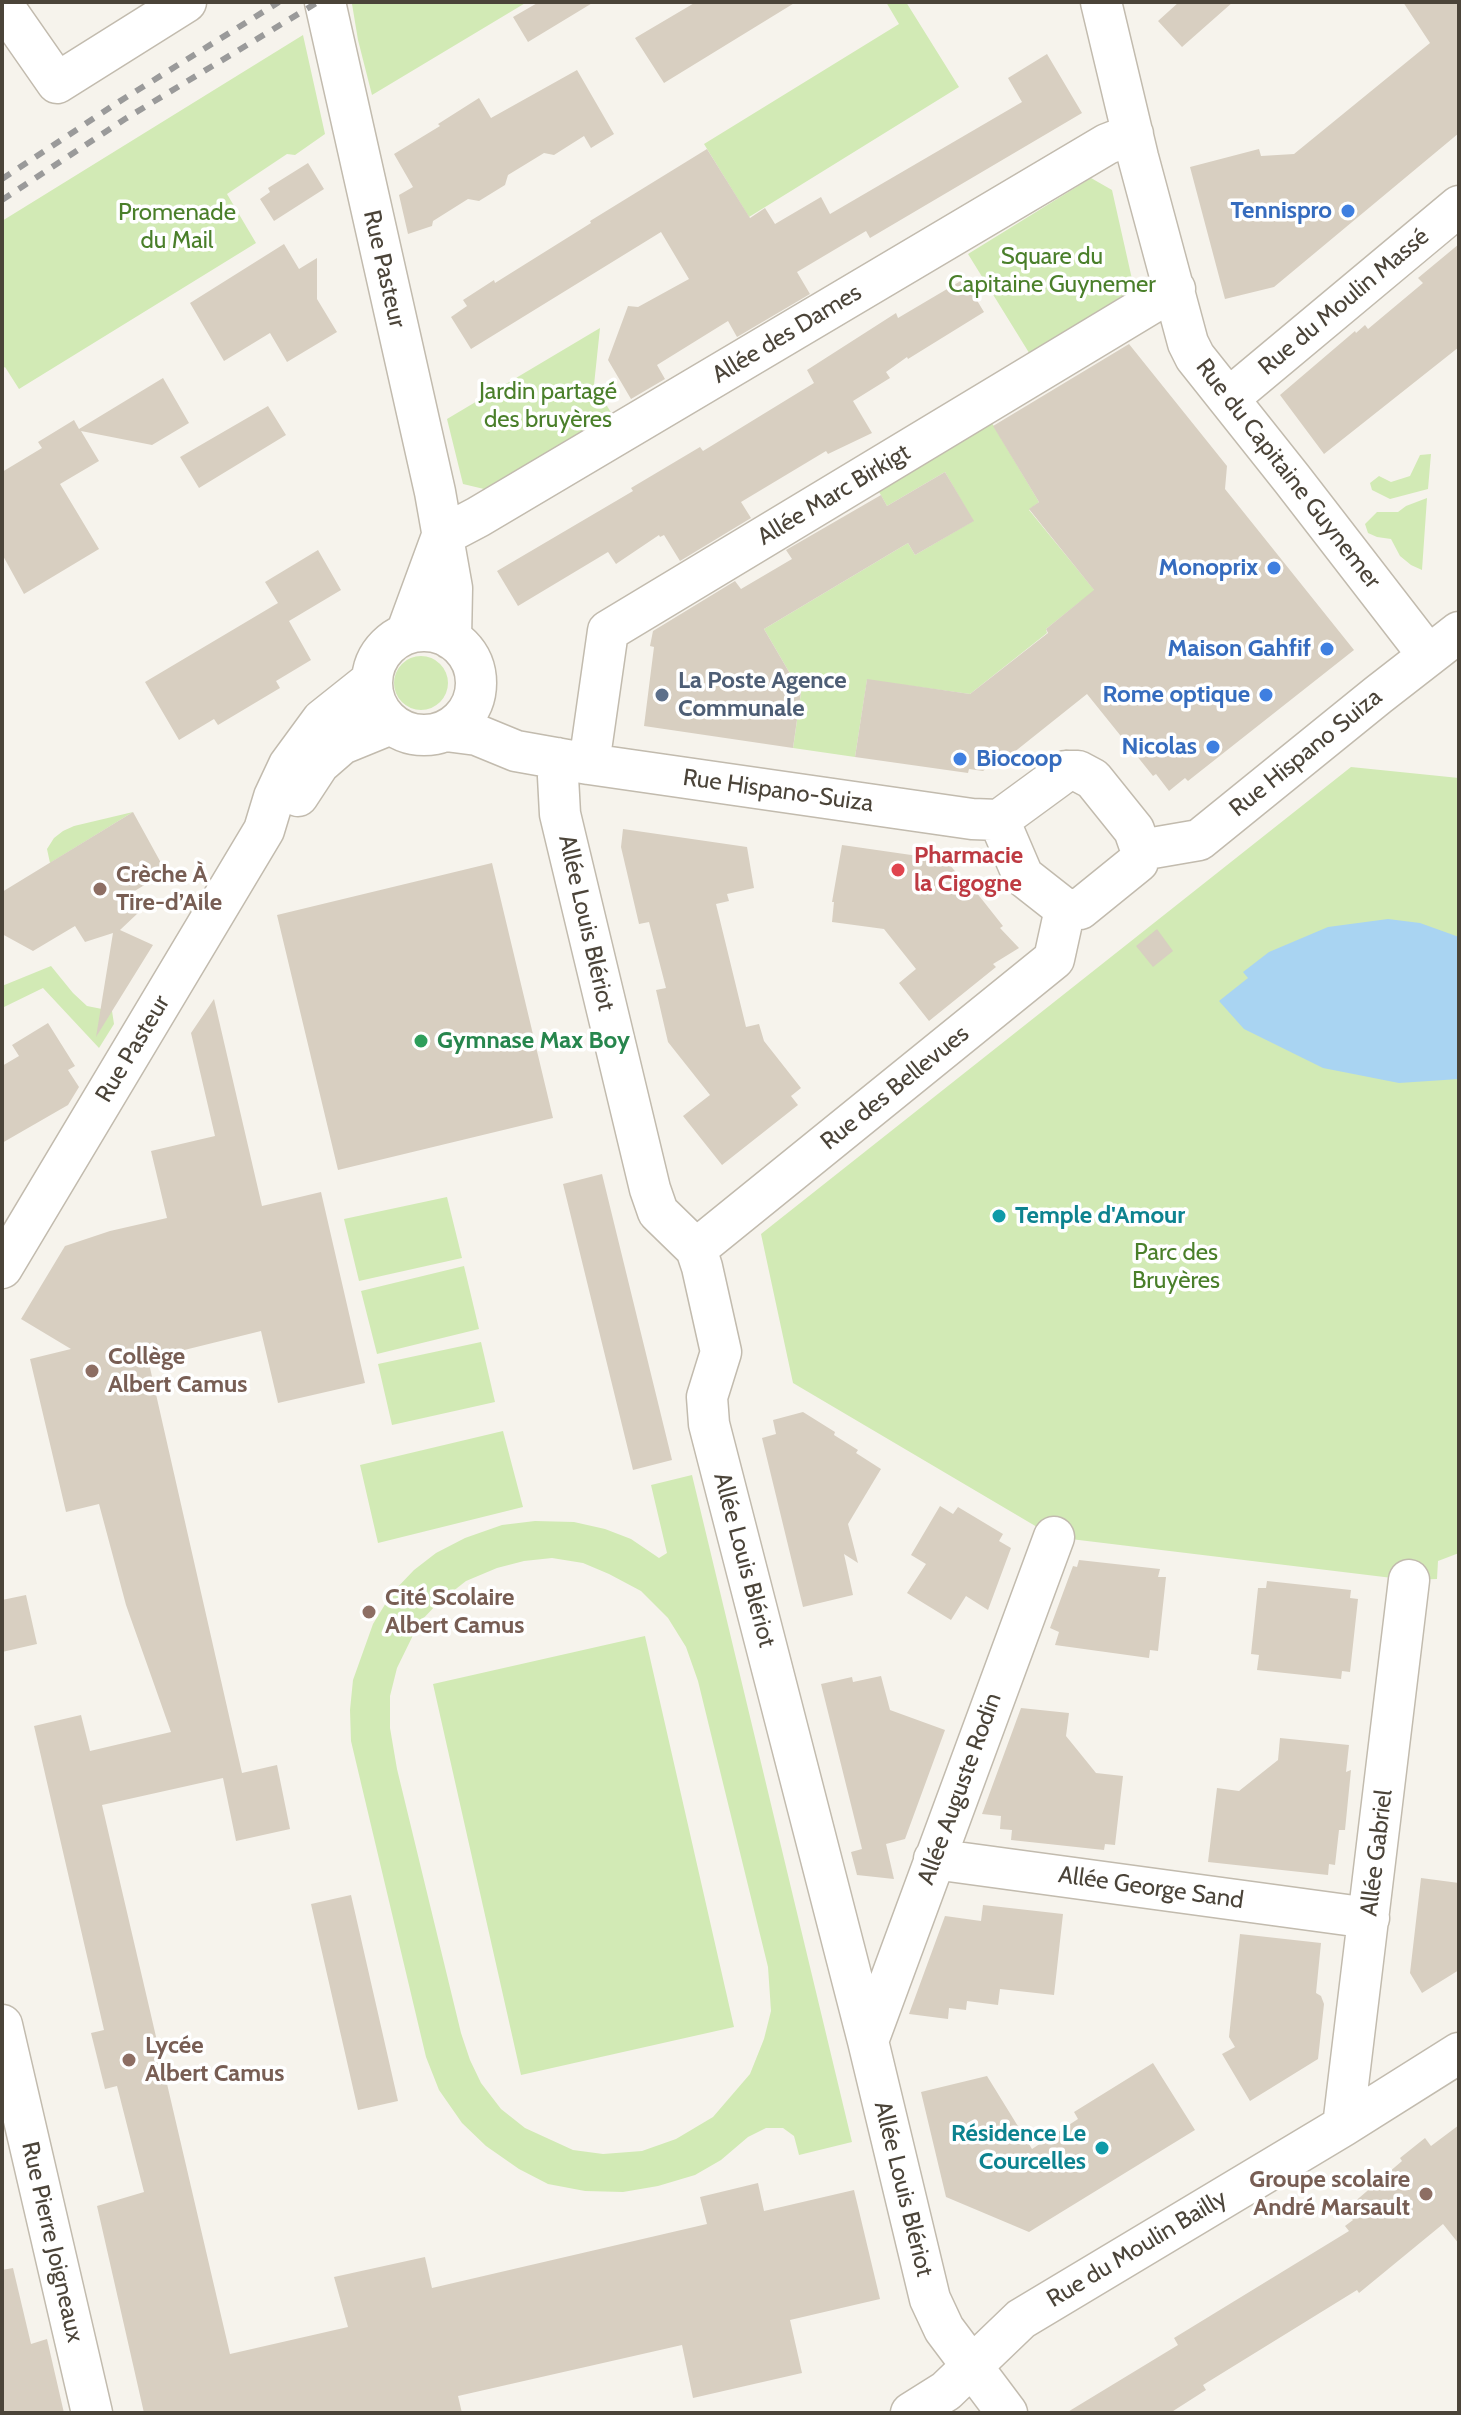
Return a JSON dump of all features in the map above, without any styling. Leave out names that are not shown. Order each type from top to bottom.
[{"type":"street","points":[[2,4],[57,83],[186,2]]},
{"type":"street","name":"Rue Pasteur","points":[[325,2],[435,492],[452,588],[451,639]]},
{"type":"street","name":"Rue du Capitaine Guynemer","points":[[1101,2],[1188,343],[1195,357],[1444,643]]},
{"type":"street","name":"Allée des Dames","points":[[442,536],[1107,144],[1133,134]]},
{"type":"street","name":"Rue du Moulin Massé","points":[[1229,398],[1459,206]]},
{"type":"street","name":"Allée Marc Birkigt","points":[[573,761],[608,631],[1175,289]]},
{"type":"street","name":"Rue Pasteur","points":[[406,634],[442,536]]},
{"type":"street","points":[[422,631],[451,639],[469,657],[476,681],[475,696],[469,711],[459,723],[446,731],[415,735],[400,730],[380,712],[373,697],[371,681],[377,661],[389,645],[406,634],[422,631]]},
{"type":"street","name":"Rue Hispano Suiza","points":[[1141,850],[1199,840],[1444,643]]},
{"type":"street","name":"Rue Pasteur","points":[[2,1268],[264,830],[274,797],[289,765],[322,720],[371,681]]},
{"type":"street","name":"Rue Hispano-Suiza","points":[[476,681],[514,725],[573,761]]},
{"type":"street","name":"Rue Pasteur","points":[[264,830],[294,803],[319,764],[342,744],[391,724]]},
{"type":"street","name":"Rue Hispano-Suiza","points":[[446,731],[477,735],[516,751],[573,761],[972,819],[999,820]]},
{"type":"street","name":"Allée Louis Blériot","points":[[573,761],[560,814],[650,1189],[658,1212],[696,1249],[702,1267],[721,1352],[707,1397],[709,1424],[868,2041],[930,2299],[944,2329],[1007,2413]]},
{"type":"street","points":[[1066,771],[1078,771],[1093,779],[1134,830],[1141,850],[1138,862],[1080,909],[1065,909],[1023,876],[999,820],[1066,771]]},
{"type":"street","name":"Rue des Bellevues","points":[[696,1249],[1054,959],[1065,909]]},
{"type":"street","name":"Allée Auguste Rodin","points":[[868,2041],[1054,1537]]},
{"type":"street","name":"Allée Gabriel","points":[[1343,2126],[1409,1580]]},
{"type":"street","name":"Allée George Sand","points":[[934,1859],[1369,1918]]},
{"type":"street","name":"Rue Pierre Joigneaux","points":[[2,2025],[92,2413]]},
{"type":"street","name":"Rue du Moulin Bailly","points":[[911,2413],[946,2391],[1021,2319],[1459,2053]]},
{"type":"green space","points":[[527,2],[372,95],[358,40],[352,4]]},
{"type":"green space","points":[[886,2],[906,2],[959,87],[749,217],[704,144],[899,24]]},
{"type":"green space","name":"Promenade du Mail","points":[[303,35],[325,134],[295,155],[287,154],[227,194],[256,243],[19,389],[5,367],[2,369],[2,221]]},
{"type":"green space","name":"Square du Capitaine Guynemer","points":[[1091,178],[1112,190],[1134,288],[1031,356],[968,254]]},
{"type":"green space","name":"Jardin partagé des bruyères","points":[[600,328],[594,385],[612,414],[484,489],[463,484],[447,419]]},
{"type":"green space","points":[[992,423],[1039,502],[1029,510],[1109,608],[1081,601],[1046,629],[1047,633],[970,694],[867,680],[855,757],[793,748],[803,679],[792,677],[764,629],[908,543],[915,555],[973,521],[945,472],[887,506],[878,490]]},
{"type":"green space","points":[[1431,454],[1428,489],[1390,499],[1372,490],[1370,483],[1379,476],[1391,482],[1410,476],[1420,455]]},
{"type":"green space","points":[[1427,498],[1422,570],[1400,556],[1391,539],[1368,533],[1365,524],[1377,512],[1398,512]]},
{"type":"green space","points":[[421,656],[440,664],[448,683],[440,702],[421,710],[402,702],[394,683],[402,664]]},
{"type":"green space","name":"Parc des Bruyères","points":[[1351,767],[1459,778],[1459,1553],[1438,1561],[1437,1579],[1409,1580],[1054,1537],[793,1383],[761,1234]]},
{"type":"green space","points":[[133,812],[50,863],[47,849],[63,831]]},
{"type":"green space","points":[[51,966],[87,1006],[112,1011],[114,1024],[99,1048],[43,988],[2,1008],[2,986]]},
{"type":"green space","points":[[447,1197],[462,1258],[359,1281],[344,1219]]},
{"type":"green space","points":[[464,1266],[479,1329],[377,1354],[361,1291]]},
{"type":"green space","points":[[481,1342],[495,1402],[392,1425],[378,1364]]},
{"type":"green space","points":[[503,1431],[523,1507],[378,1543],[360,1465]]},
{"type":"green space","points":[[692,1475],[852,2142],[799,2155],[794,2136],[783,2128],[766,2128],[748,2137],[721,2160],[695,2175],[623,2192],[585,2191],[548,2184],[519,2169],[486,2146],[462,2123],[439,2090],[426,2057],[351,1741],[350,1710],[353,1680],[373,1624],[392,1593],[436,1553],[465,1538],[502,1525],[535,1521],[574,1522],[605,1529],[631,1539],[659,1558],[667,1553],[651,1485]],"holes":[[[552,1558],[583,1563],[641,1591],[668,1618],[686,1647],[698,1681],[768,1967],[771,2011],[750,2074],[713,2117],[676,2139],[642,2151],[603,2154],[573,2150],[525,2128],[501,2109],[481,2083],[461,2033],[397,1769],[390,1728],[390,1696],[397,1668],[419,1623],[438,1603],[466,1581],[497,1568]]]},
{"type":"green space","points":[[645,1636],[734,2027],[521,2075],[433,1684]]},
{"type":"water","points":[[1388,919],[1420,923],[1459,937],[1459,1079],[1399,1083],[1323,1068],[1244,1029],[1219,1001],[1248,978],[1243,972],[1269,952],[1328,927]]},
{"type":"building","points":[[539,2],[594,2],[528,42],[513,17]]},
{"type":"building","points":[[696,2],[796,2],[664,83],[635,38]]},
{"type":"building","points":[[1179,2],[1233,2],[1182,47],[1158,21]]},
{"type":"building","points":[[1403,2],[1459,2],[1459,133],[1274,287],[1225,299],[1190,167],[1259,149],[1261,156],[1294,154],[1430,43]]},
{"type":"building","points":[[1047,54],[1082,113],[870,238],[866,231],[797,272],[810,294],[737,337],[728,321],[657,365],[665,379],[631,399],[608,360],[628,306],[638,307],[689,279],[661,232],[471,349],[451,317],[467,306],[463,300],[707,149],[750,218],[765,208],[775,224],[821,197],[830,214],[1022,102],[1008,78]]},
{"type":"building","points":[[577,70],[614,134],[591,148],[584,136],[554,155],[544,153],[508,175],[505,185],[479,201],[468,199],[433,221],[432,226],[408,234],[399,195],[413,187],[394,154],[479,98],[491,118]]},
{"type":"building","points":[[308,163],[324,189],[274,221],[260,199],[270,192],[268,188]]},
{"type":"building","points":[[284,244],[299,269],[317,258],[317,299],[337,332],[287,362],[270,333],[224,361],[190,303]]},
{"type":"building","points":[[1459,244],[1459,347],[1324,454],[1280,395],[1355,331],[1365,325],[1368,329],[1423,283],[1418,278]]},
{"type":"building","points":[[964,279],[984,312],[907,357],[886,372],[890,378],[853,401],[872,433],[828,454],[826,451],[741,502],[751,518],[680,561],[664,535],[659,535],[616,564],[608,552],[518,606],[497,571],[633,491],[631,488],[700,447],[703,451],[814,383],[807,370],[896,313],[898,318]]},
{"type":"building","points":[[1129,344],[1227,466],[1225,489],[1354,650],[1188,781],[1185,778],[1169,791],[1156,774],[1153,776],[1087,694],[1003,761],[1000,758],[983,771],[969,769],[968,773],[855,757],[867,679],[970,694],[1048,633],[1046,629],[1094,590],[1029,509],[1039,502],[993,426]]},
{"type":"building","points":[[163,378],[189,423],[152,445],[81,431],[99,461],[60,484],[99,549],[24,594],[2,554],[2,472],[42,448],[38,442],[74,420],[79,429]]},
{"type":"building","points":[[268,406],[286,435],[199,488],[180,457]]},
{"type":"building","points":[[945,472],[974,521],[915,555],[908,543],[764,629],[792,677],[803,678],[793,748],[644,726],[654,647],[650,646],[653,631],[735,581],[741,589],[792,559],[786,550],[881,495],[887,506]]},
{"type":"building","points":[[318,550],[341,590],[289,621],[311,660],[276,681],[280,688],[218,725],[214,719],[179,740],[145,682],[278,603],[265,582]]},
{"type":"building","points":[[133,812],[166,872],[128,895],[138,913],[120,930],[153,945],[96,1037],[113,933],[85,942],[75,926],[33,951],[2,934],[2,892]]},
{"type":"building","points":[[623,829],[747,847],[754,888],[727,894],[729,901],[716,904],[746,1027],[759,1024],[764,1041],[801,1088],[791,1096],[798,1105],[722,1165],[683,1116],[710,1095],[668,1042],[656,990],[666,988],[649,922],[639,924],[621,847]]},
{"type":"building","points":[[842,845],[946,860],[962,880],[965,878],[1003,926],[1000,928],[1019,948],[993,964],[996,967],[929,1021],[899,983],[916,969],[884,929],[832,922],[832,902]]},
{"type":"building","name":"Gymnase Max Boy","points":[[492,863],[553,1118],[338,1170],[277,915]]},
{"type":"building","points":[[1157,929],[1173,951],[1153,967],[1136,946]]},
{"type":"building","points":[[214,999],[262,1206],[321,1192],[365,1383],[278,1403],[261,1331],[148,1359],[242,1773],[277,1765],[290,1829],[236,1841],[223,1778],[102,1805],[230,2354],[348,2327],[334,2277],[425,2257],[432,2288],[707,2224],[700,2197],[758,2183],[764,2211],[854,2190],[880,2299],[790,2320],[802,2373],[693,2398],[682,2345],[458,2396],[462,2413],[144,2413],[97,2206],[144,2192],[117,2086],[105,2089],[91,2033],[104,2030],[34,1726],[81,1715],[90,1751],[171,1732],[126,1605],[99,1504],[66,1512],[30,1359],[71,1349],[21,1319],[65,1246],[110,1231],[167,1218],[151,1151],[215,1136],[191,1033]]},
{"type":"building","points":[[48,1023],[75,1066],[68,1070],[79,1087],[68,1105],[2,1143],[2,1066],[19,1056],[12,1045]]},
{"type":"building","points":[[602,1174],[672,1460],[633,1470],[563,1184]]},
{"type":"building","points":[[803,1412],[835,1432],[834,1435],[858,1450],[856,1453],[881,1469],[848,1524],[858,1563],[844,1554],[853,1595],[803,1607],[762,1438],[776,1434],[773,1420]]},
{"type":"building","points":[[940,1506],[953,1514],[958,1507],[1003,1534],[999,1541],[1011,1548],[988,1610],[966,1596],[951,1620],[907,1593],[926,1564],[911,1555]]},
{"type":"building","points":[[1079,1560],[1160,1569],[1158,1577],[1166,1577],[1158,1651],[1150,1650],[1149,1658],[1055,1645],[1059,1632],[1050,1628],[1073,1566],[1077,1567]]},
{"type":"building","points":[[1267,1581],[1351,1590],[1350,1598],[1358,1599],[1350,1672],[1342,1671],[1341,1679],[1257,1670],[1259,1655],[1251,1654],[1258,1588],[1266,1588]]},
{"type":"building","points":[[26,1595],[37,1644],[2,1652],[2,1600]]},
{"type":"building","points":[[881,1676],[890,1710],[945,1730],[905,1839],[886,1844],[894,1879],[857,1875],[851,1852],[862,1849],[821,1684],[852,1677],[853,1682]]},
{"type":"building","points":[[1021,1708],[1069,1713],[1066,1736],[1096,1773],[1123,1776],[1115,1845],[1105,1844],[1104,1850],[1011,1840],[1012,1830],[1000,1829],[1001,1816],[982,1814]]},
{"type":"building","points":[[1280,1738],[1349,1745],[1346,1772],[1351,1770],[1345,1830],[1339,1830],[1335,1865],[1329,1864],[1328,1875],[1208,1862],[1217,1788],[1239,1791],[1278,1760]]},
{"type":"building","points":[[1421,1878],[1459,1883],[1459,1970],[1422,1993],[1410,1973]]},
{"type":"building","points":[[351,1895],[398,2101],[358,2110],[311,1904]]},
{"type":"building","points":[[983,1905],[1063,1914],[1054,1995],[1000,1989],[998,2005],[967,2001],[966,2010],[949,2008],[948,2019],[909,2014],[945,1916],[981,1921]]},
{"type":"building","points":[[1240,1934],[1321,1943],[1316,1993],[1324,2004],[1318,2059],[1250,2101],[1222,2054],[1235,2047],[1229,2037]]},
{"type":"building","name":"Résidence Le Courcelles","points":[[1153,2063],[1195,2130],[1029,2232],[946,2197],[921,2092],[987,2076],[1032,2149],[1078,2119],[1074,2112]]},
{"type":"building","points":[[1459,2125],[1459,2244],[1443,2224],[1359,2293],[1357,2290],[1203,2385],[1206,2390],[1170,2413],[1066,2413],[1178,2345],[1174,2338],[1349,2231],[1345,2226],[1353,2220],[1345,2210],[1425,2138],[1431,2146]]},
{"type":"building","points":[[13,2268],[31,2344],[47,2339],[64,2413],[2,2413],[2,2270]]},
{"type":"railway","points":[[2,179],[279,2]]},
{"type":"railway","points":[[2,200],[125,119],[318,2]]},
{"type":"place","name":"Tennispro","points":[[1348,211]]},
{"type":"place","name":"Monoprix","points":[[1274,568]]},
{"type":"place","name":"Maison Gahfif","points":[[1327,649]]},
{"type":"place","name":"La Poste Agence Communale","points":[[662,695]]},
{"type":"place","name":"Rome optique","points":[[1266,695]]},
{"type":"place","name":"Nicolas","points":[[1213,747]]},
{"type":"place","name":"Biocoop","points":[[960,759]]},
{"type":"place","name":"Pharmacie la Cigogne","points":[[898,870]]},
{"type":"place","name":"Crèche À Tire-d’Aile","points":[[100,889]]},
{"type":"place","name":"Gymnase Max Boy","points":[[421,1041]]},
{"type":"place","name":"Temple d'Amour","points":[[999,1216]]},
{"type":"place","name":"Collège Albert Camus","points":[[92,1371]]},
{"type":"place","name":"Cité Scolaire Albert Camus","points":[[369,1612]]},
{"type":"place","name":"Lycée Albert Camus","points":[[129,2060]]},
{"type":"place","name":"Résidence Le Courcelles","points":[[1102,2148]]},
{"type":"place","name":"Groupe scolaire André Marsault","points":[[1426,2194]]}]
